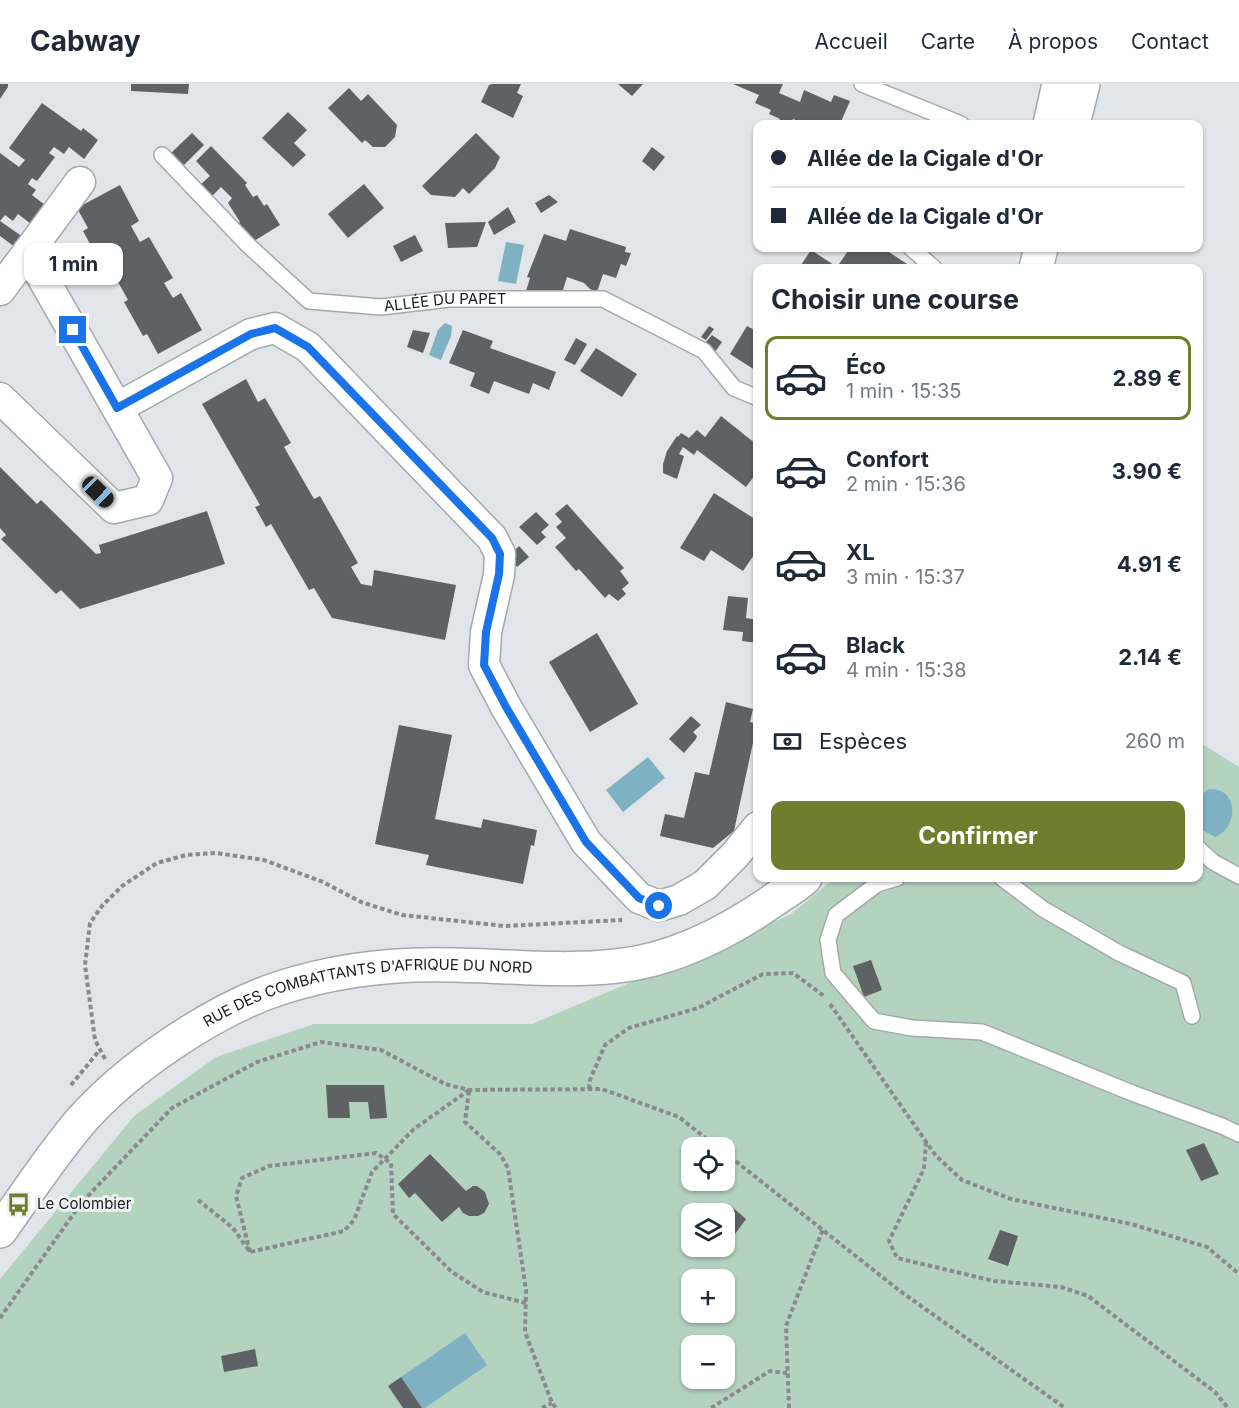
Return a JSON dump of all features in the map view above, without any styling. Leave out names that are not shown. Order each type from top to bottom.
[{"type":"main road","points":[[1051,120],[1059,84]]},
{"type":"main road","points":[[1074,120],[1083,84]]},
{"type":"main road","name":"RUE DES COMBATTANTS D'AFRIQUE DU NORD","points":[[4,1216],[80,1122],[120,1082],[161,1052],[219,1015],[279,988],[331,975],[392,966],[452,965],[551,969],[618,966],[672,953],[739,924],[799,882]]},
{"type":"street","points":[[0,290],[80,182]]},
{"type":"street","points":[[0,398],[114,508],[148,500],[158,478],[28,252]]},
{"type":"street","points":[[117,408],[251,334],[275,328],[308,347],[492,538],[500,554],[499,574],[486,632],[484,665],[506,707],[586,842],[639,898],[659,906],[679,900],[705,885],[753,833]]},
{"type":"lane","points":[[862,84],[951,120]]},
{"type":"lane","name":"ALLÉE DU PAPET","points":[[162,155],[248,245],[309,301],[381,308],[449,299],[603,299],[704,351],[734,388],[753,396]]},
{"type":"lane","points":[[916,252],[929,264]]},
{"type":"lane","points":[[1203,853],[1213,862],[1239,876]]},
{"type":"lane","points":[[884,882],[877,884],[836,915],[828,940],[833,973],[874,1021],[912,1028],[982,1032],[1239,1134]]},
{"type":"lane","points":[[1007,882],[1044,909],[1119,953],[1183,983],[1192,1016]]},
{"type":"path","points":[[120,1082],[99,1051],[95,1040],[86,965],[90,923],[102,906],[122,886],[157,863],[186,855],[216,853],[264,860],[323,882],[361,902],[402,915],[504,926],[621,921],[639,898]]},
{"type":"path","points":[[589,1089],[590,1080],[605,1045],[630,1028],[698,1008],[763,974],[793,973],[825,997],[936,1156],[962,1180],[1011,1199],[1131,1224],[1207,1247],[1239,1274]]},
{"type":"path","points":[[0,1318],[82,1202],[172,1108],[257,1062],[321,1042],[381,1050],[445,1084],[469,1090],[602,1089],[679,1116],[705,1137]]},
{"type":"path","points":[[250,1252],[344,1231],[354,1220],[372,1172],[414,1130],[469,1090]]},
{"type":"path","points":[[469,1090],[465,1122],[500,1154],[508,1168],[526,1290],[525,1332],[552,1403],[556,1408]]},
{"type":"path","points":[[926,1141],[924,1169],[889,1240],[897,1258],[994,1281],[1061,1287],[1088,1296],[1215,1392],[1228,1408]]},
{"type":"path","points":[[250,1252],[236,1196],[242,1178],[268,1166],[376,1153],[391,1163],[393,1214],[452,1272],[483,1292],[526,1303]]},
{"type":"path","points":[[735,1161],[900,1291],[1065,1408]]},
{"type":"path","points":[[198,1200],[233,1228],[250,1252]]},
{"type":"path","points":[[789,1408],[786,1326],[823,1229]]},
{"type":"path","points":[[711,1408],[770,1371],[787,1373]]},
{"type":"path","points":[[542,1408],[552,1403]]},
{"type":"green space","points":[[1203,744],[1239,767],[1239,1408],[0,1408],[0,1279],[134,1116],[216,1057],[314,1024],[532,1024],[790,915],[830,882],[1203,882]]},
{"type":"water","points":[[506,242],[524,245],[516,284],[498,281]]},
{"type":"water","points":[[445,323],[452,326],[451,336],[441,360],[429,355],[438,330]]},
{"type":"water","points":[[648,757],[665,778],[623,812],[606,790]]},
{"type":"water","points":[[1209,789],[1219,790],[1226,794],[1230,801],[1232,817],[1223,832],[1215,837],[1203,830],[1203,793]]},
{"type":"water","points":[[465,1333],[487,1365],[422,1408],[401,1377]]},
{"type":"building","points":[[0,84],[8,84],[8,87],[0,99]]},
{"type":"building","points":[[131,84],[189,84],[188,94],[131,91]]},
{"type":"building","points":[[521,84],[517,93],[523,96],[513,118],[481,102],[489,85]]},
{"type":"building","points":[[618,84],[643,84],[632,96]]},
{"type":"building","points":[[733,84],[783,84],[779,93],[800,102],[804,90],[831,102],[834,95],[850,101],[842,120],[779,120],[769,114],[771,110],[755,103],[759,95]]},
{"type":"building","points":[[349,88],[361,101],[368,94],[397,125],[395,137],[385,147],[373,147],[365,140],[362,143],[328,108]]},
{"type":"building","points":[[42,103],[81,131],[83,128],[98,140],[84,159],[69,147],[64,154],[54,147],[49,153],[55,157],[37,181],[32,178],[28,184],[36,190],[32,195],[45,205],[31,224],[18,214],[13,221],[5,215],[0,221],[0,153],[19,167],[25,160],[9,148]]},
{"type":"building","points":[[288,112],[307,130],[294,143],[306,155],[293,167],[262,138]]},
{"type":"building","points":[[192,133],[204,145],[184,165],[171,153]]},
{"type":"building","points":[[476,133],[500,157],[495,168],[469,194],[463,188],[455,197],[431,195],[422,186]]},
{"type":"building","points":[[211,146],[247,183],[245,185],[253,197],[257,195],[264,206],[267,204],[280,225],[249,244],[237,224],[240,222],[228,203],[232,198],[221,187],[211,197],[200,185],[210,176],[196,161]]},
{"type":"building","points":[[652,147],[665,157],[654,171],[642,161]]},
{"type":"building","points":[[364,184],[384,208],[348,238],[328,214]]},
{"type":"building","points":[[120,185],[139,221],[131,226],[140,242],[149,237],[173,278],[164,283],[173,298],[181,293],[202,330],[158,354],[147,334],[143,336],[124,302],[128,300],[106,260],[101,264],[83,231],[88,228],[77,208]]},
{"type":"building","points":[[549,195],[558,202],[541,213],[535,203]]},
{"type":"building","points":[[508,207],[516,222],[494,235],[488,222]]},
{"type":"building","points":[[0,221],[23,237],[15,247],[0,236]]},
{"type":"building","points":[[486,222],[477,247],[448,248],[445,223]]},
{"type":"building","points":[[570,229],[626,247],[625,252],[631,253],[626,266],[621,264],[616,278],[603,274],[597,292],[584,283],[567,277],[563,290],[526,291],[530,278],[527,277],[544,234],[566,241]]},
{"type":"building","points":[[415,235],[423,251],[401,262],[393,246]]},
{"type":"building","points":[[810,252],[814,252],[832,264],[802,264]]},
{"type":"building","points":[[847,252],[889,252],[907,264],[839,264]]},
{"type":"building","points":[[709,326],[714,329],[706,340],[701,337]]},
{"type":"building","points":[[747,326],[753,329],[753,369],[730,354]]},
{"type":"building","points":[[413,330],[430,333],[423,353],[407,347]]},
{"type":"building","points":[[463,330],[493,341],[490,348],[556,372],[549,390],[533,383],[529,394],[494,381],[489,394],[470,386],[475,373],[449,363]]},
{"type":"building","points":[[712,335],[722,342],[715,352],[706,342]]},
{"type":"building","points":[[576,338],[587,344],[575,365],[564,360]]},
{"type":"building","points":[[596,348],[637,374],[622,397],[580,371]]},
{"type":"building","points":[[246,379],[258,402],[265,398],[291,443],[284,447],[314,499],[320,496],[358,563],[351,567],[361,584],[372,586],[374,570],[456,585],[445,640],[332,618],[314,588],[309,590],[271,524],[266,527],[255,507],[260,505],[202,404]]},
{"type":"building","points":[[721,416],[753,442],[753,478],[746,487],[697,450],[694,455],[683,447],[679,454],[684,456],[677,479],[663,473],[667,451],[677,436],[681,433],[689,438],[697,430],[705,437]]},
{"type":"building","points":[[0,467],[37,504],[41,500],[96,554],[101,553],[99,545],[207,511],[225,564],[80,609],[61,590],[56,594],[1,539],[6,535],[0,528]]},
{"type":"building","points":[[714,493],[753,518],[753,556],[743,571],[711,550],[704,561],[680,548]]},
{"type":"building","points":[[567,504],[624,568],[620,571],[629,583],[622,589],[626,594],[618,601],[609,594],[605,598],[579,569],[576,571],[555,547],[566,538],[556,527],[562,522],[555,514]]},
{"type":"building","points":[[536,512],[549,525],[541,532],[546,537],[537,545],[519,527]]},
{"type":"building","points":[[519,546],[529,557],[517,567],[513,552]]},
{"type":"building","points":[[728,596],[748,598],[746,618],[753,619],[753,642],[742,641],[743,632],[723,630]]},
{"type":"building","points":[[597,633],[638,704],[590,732],[549,662]]},
{"type":"building","points":[[726,702],[753,709],[750,722],[753,723],[753,743],[734,831],[713,848],[660,836],[665,814],[684,818],[695,772],[709,775]]},
{"type":"building","points":[[691,716],[701,725],[693,732],[697,736],[696,739],[684,753],[669,739]]},
{"type":"building","points":[[399,725],[452,735],[435,819],[481,828],[483,819],[537,830],[534,846],[531,845],[523,884],[426,865],[429,855],[375,844]]},
{"type":"building","points":[[871,960],[882,990],[864,997],[853,966]]},
{"type":"building","points":[[326,1085],[384,1085],[387,1118],[370,1119],[368,1102],[349,1102],[350,1118],[328,1118]]},
{"type":"building","points":[[1204,1143],[1219,1174],[1201,1181],[1186,1150]]},
{"type":"building","points":[[430,1154],[466,1191],[477,1186],[485,1192],[489,1204],[484,1213],[469,1216],[459,1207],[442,1222],[415,1193],[409,1198],[398,1184]]},
{"type":"building","points":[[735,1209],[746,1219],[735,1234]]},
{"type":"building","points":[[1000,1230],[1018,1236],[1008,1266],[988,1259]]},
{"type":"building","points":[[255,1349],[258,1366],[224,1372],[221,1356]]},
{"type":"building","points":[[401,1377],[422,1408],[403,1408],[388,1386]]},
{"type":"place","name":"Le Colombier","points":[[19,1204]]},
{"type":"route","points":[[73,330],[117,408],[251,334],[275,328],[308,347],[492,538],[500,554],[499,574],[486,632],[484,665],[506,707],[586,842],[639,898],[659,906]]}]
